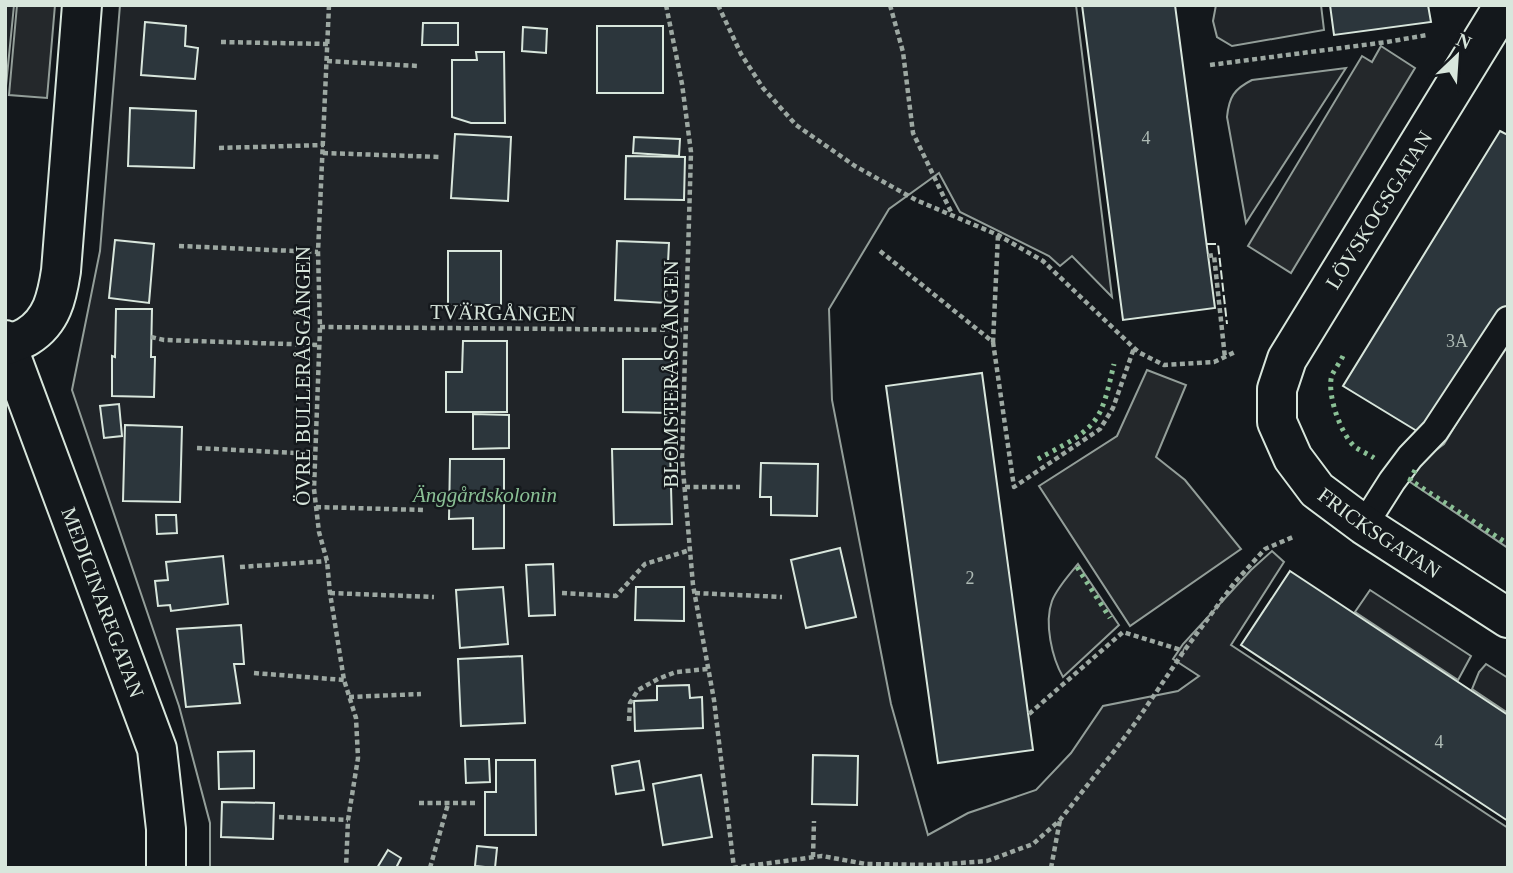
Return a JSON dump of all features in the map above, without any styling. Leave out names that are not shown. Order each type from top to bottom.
[{"type":"street","name":"MEDICINAREGATAN","points":[[82,5],[57,298],[44,321],[29,335],[6,343],[157,749],[166,828],[166,868]]},
{"type":"street","name":"LÖVSKOGSGATAN","points":[[1277,422],[1277,389],[1287,359],[1504,5]]},
{"type":"street","name":"FRICKSGATAN","points":[[1277,422],[1293,458],[1317,490],[1508,618]]},
{"type":"lane","points":[[1364,524],[1410,457],[1435,431],[1508,320]]},
{"type":"path","name":"ÖVRE BULLERÅSGÅNGEN","points":[[329,5],[318,252],[320,327],[314,489],[344,680],[356,718],[358,758],[348,820],[346,868]]},
{"type":"path","name":"BLOMSTERÅSGÅNGEN","points":[[666,5],[682,84],[691,152],[682,458],[695,593],[714,700],[734,868]]},
{"type":"path","points":[[718,5],[741,54],[763,88],[796,125],[855,166],[916,200],[998,235],[1043,261],[1134,348],[1164,365],[1214,362],[1241,349]]},
{"type":"path","points":[[890,5],[903,52],[913,133],[953,216]]},
{"type":"path","points":[[1210,65],[1432,34]]},
{"type":"path","points":[[221,42],[328,44]]},
{"type":"path","points":[[327,61],[419,66]]},
{"type":"path","points":[[219,148],[324,145]]},
{"type":"path","points":[[323,153],[441,156]]},
{"type":"path","points":[[998,235],[993,342],[1014,487],[1100,429],[1113,408],[1134,348]]},
{"type":"path","points":[[179,246],[318,252]]},
{"type":"path","points":[[880,251],[993,342]]},
{"type":"path","points":[[1208,256],[1214,255],[1225,358]]},
{"type":"path","name":"TVÄRGÅNGEN","points":[[320,327],[685,330]]},
{"type":"path","points":[[152,337],[164,340],[319,345]]},
{"type":"path","points":[[197,448],[314,454]]},
{"type":"path","points":[[685,486],[740,487]]},
{"type":"path","points":[[316,508],[423,510]]},
{"type":"path","points":[[734,868],[822,856],[864,863],[933,865],[987,861],[1033,844],[1060,820],[1136,722],[1235,582],[1265,549],[1293,537],[1304,541]]},
{"type":"path","points":[[562,593],[616,596],[645,564],[690,550]]},
{"type":"path","points":[[240,567],[327,561]]},
{"type":"path","points":[[330,593],[434,597]]},
{"type":"path","points":[[695,593],[782,597]]},
{"type":"path","points":[[1029,714],[1124,632],[1184,651]]},
{"type":"path","points":[[629,721],[630,703],[638,690],[676,672],[708,669]]},
{"type":"path","points":[[254,674],[344,680]]},
{"type":"path","points":[[349,697],[421,694]]},
{"type":"path","points":[[419,803],[475,803]]},
{"type":"path","points":[[430,868],[449,804]]},
{"type":"path","points":[[279,817],[348,820]]},
{"type":"path","points":[[1051,868],[1060,820]]},
{"type":"path","points":[[813,857],[814,821]]},
{"type":"path","points":[[864,863],[869,868]]},
{"type":"green space","points":[[5,5],[14,5],[6,86],[5,86]]},
{"type":"green space","name":"Änggårdskolonin","points":[[120,5],[1076,5],[1112,297],[1072,256],[1060,266],[1049,256],[960,212],[939,173],[889,209],[829,309],[832,400],[891,704],[928,835],[968,813],[1036,790],[1071,753],[1103,706],[1178,691],[1199,676],[1173,659],[1183,644],[1272,551],[1284,562],[1231,645],[1508,828],[1508,868],[210,868],[210,823],[179,706],[72,390],[100,251]]},
{"type":"green space","points":[[1216,5],[1321,5],[1324,30],[1232,46],[1217,37],[1213,21]]},
{"type":"green space","points":[[1346,68],[1246,223],[1227,117],[1234,94],[1252,80]]},
{"type":"green space","points":[[1508,338],[1508,548],[1410,482],[1420,462],[1444,444]]},
{"type":"green space","points":[[1078,564],[1119,625],[1063,677],[1050,640],[1050,610],[1057,591]]},
{"type":"green space","points":[[1370,590],[1471,656],[1458,680],[1355,612]]},
{"type":"green space","points":[[1486,664],[1508,678],[1508,713],[1472,689],[1479,672]]},
{"type":"shaded area","points":[[17,5],[55,5],[47,98],[9,95]]},
{"type":"shaded area","points":[[1381,46],[1415,68],[1291,273],[1248,246],[1362,56],[1372,62]]},
{"type":"shaded area","points":[[1147,370],[1186,385],[1156,457],[1185,480],[1241,549],[1130,626],[1039,486],[1117,436]]},
{"type":"building","points":[[1082,5],[1175,5],[1215,308],[1123,320]]},
{"type":"building","points":[[1330,5],[1428,5],[1431,22],[1334,35]]},
{"type":"building","points":[[145,22],[186,26],[185,46],[198,48],[195,79],[141,75]]},
{"type":"building","points":[[423,23],[458,23],[458,45],[422,45]]},
{"type":"building","points":[[597,26],[663,26],[663,93],[597,93]]},
{"type":"building","points":[[523,27],[547,29],[546,53],[522,51]]},
{"type":"building","points":[[476,52],[504,52],[505,123],[471,123],[452,117],[452,60],[477,60]]},
{"type":"building","points":[[130,108],[196,111],[194,168],[128,166]]},
{"type":"building","points":[[1500,131],[1508,135],[1508,312],[1430,439],[1343,386]]},
{"type":"building","points":[[455,134],[511,137],[508,201],[451,198]]},
{"type":"building","points":[[634,137],[680,139],[679,156],[633,153]]},
{"type":"building","points":[[626,156],[685,157],[684,200],[625,199]]},
{"type":"building","points":[[115,240],[154,244],[149,303],[109,298]]},
{"type":"building","points":[[617,241],[669,243],[666,303],[615,300]]},
{"type":"building","points":[[448,251],[501,251],[501,305],[448,305]]},
{"type":"building","points":[[116,309],[152,309],[154,397],[112,396]]},
{"type":"building","points":[[463,341],[507,341],[507,412],[446,412],[446,372],[462,372]]},
{"type":"building","points":[[623,359],[672,359],[672,413],[623,412]]},
{"type":"building","points":[[982,373],[1033,750],[938,763],[886,386]]},
{"type":"building","points":[[119,404],[122,436],[104,438],[100,406]]},
{"type":"building","points":[[473,414],[509,415],[509,448],[473,449]]},
{"type":"building","points":[[125,425],[182,427],[180,502],[123,501]]},
{"type":"building","points":[[612,449],[670,449],[672,524],[614,525]]},
{"type":"building","points":[[450,459],[504,459],[504,548],[473,549],[473,518],[449,519]]},
{"type":"building","points":[[761,463],[818,464],[817,516],[771,515],[771,497],[760,497]]},
{"type":"building","points":[[156,515],[176,515],[177,533],[157,534]]},
{"type":"building","points":[[840,548],[856,617],[806,628],[791,560]]},
{"type":"building","points":[[223,556],[228,604],[171,611],[170,605],[158,606],[155,581],[168,580],[166,562]]},
{"type":"building","points":[[553,564],[555,615],[529,616],[526,565]]},
{"type":"building","points":[[1290,571],[1508,715],[1508,821],[1241,645]]},
{"type":"building","points":[[503,587],[508,644],[460,648],[456,590]]},
{"type":"building","points":[[636,587],[684,587],[684,621],[635,620]]},
{"type":"building","points":[[241,625],[244,664],[234,664],[240,703],[186,707],[177,629]]},
{"type":"building","points":[[522,656],[525,723],[461,726],[458,659]]},
{"type":"building","points":[[689,685],[690,698],[702,697],[703,728],[635,731],[634,701],[657,700],[657,686]]},
{"type":"building","points":[[254,751],[254,788],[219,789],[218,752]]},
{"type":"building","points":[[813,755],[858,756],[857,805],[812,804]]},
{"type":"building","points":[[465,759],[489,759],[490,782],[466,783]]},
{"type":"building","points":[[496,760],[535,760],[536,835],[485,835],[485,792],[496,792]]},
{"type":"building","points":[[639,761],[644,790],[616,794],[612,766]]},
{"type":"building","points":[[701,775],[712,837],[663,845],[653,784]]},
{"type":"building","points":[[222,802],[274,803],[273,839],[221,837]]},
{"type":"building","points":[[477,846],[497,848],[495,868],[475,866]]},
{"type":"building","points":[[388,850],[401,858],[396,868],[377,868]]},
{"type":"hedge","points":[[1343,356],[1332,375],[1331,383],[1336,413],[1355,447],[1374,458]]},
{"type":"hedge","points":[[1038,459],[1073,440],[1095,420],[1105,400],[1114,364]]},
{"type":"hedge","points":[[1415,470],[1410,480],[1508,544]]},
{"type":"hedge","points":[[1077,567],[1110,618]]},
{"type":"fence","points":[[1207,244],[1218,244],[1227,324]]}]
